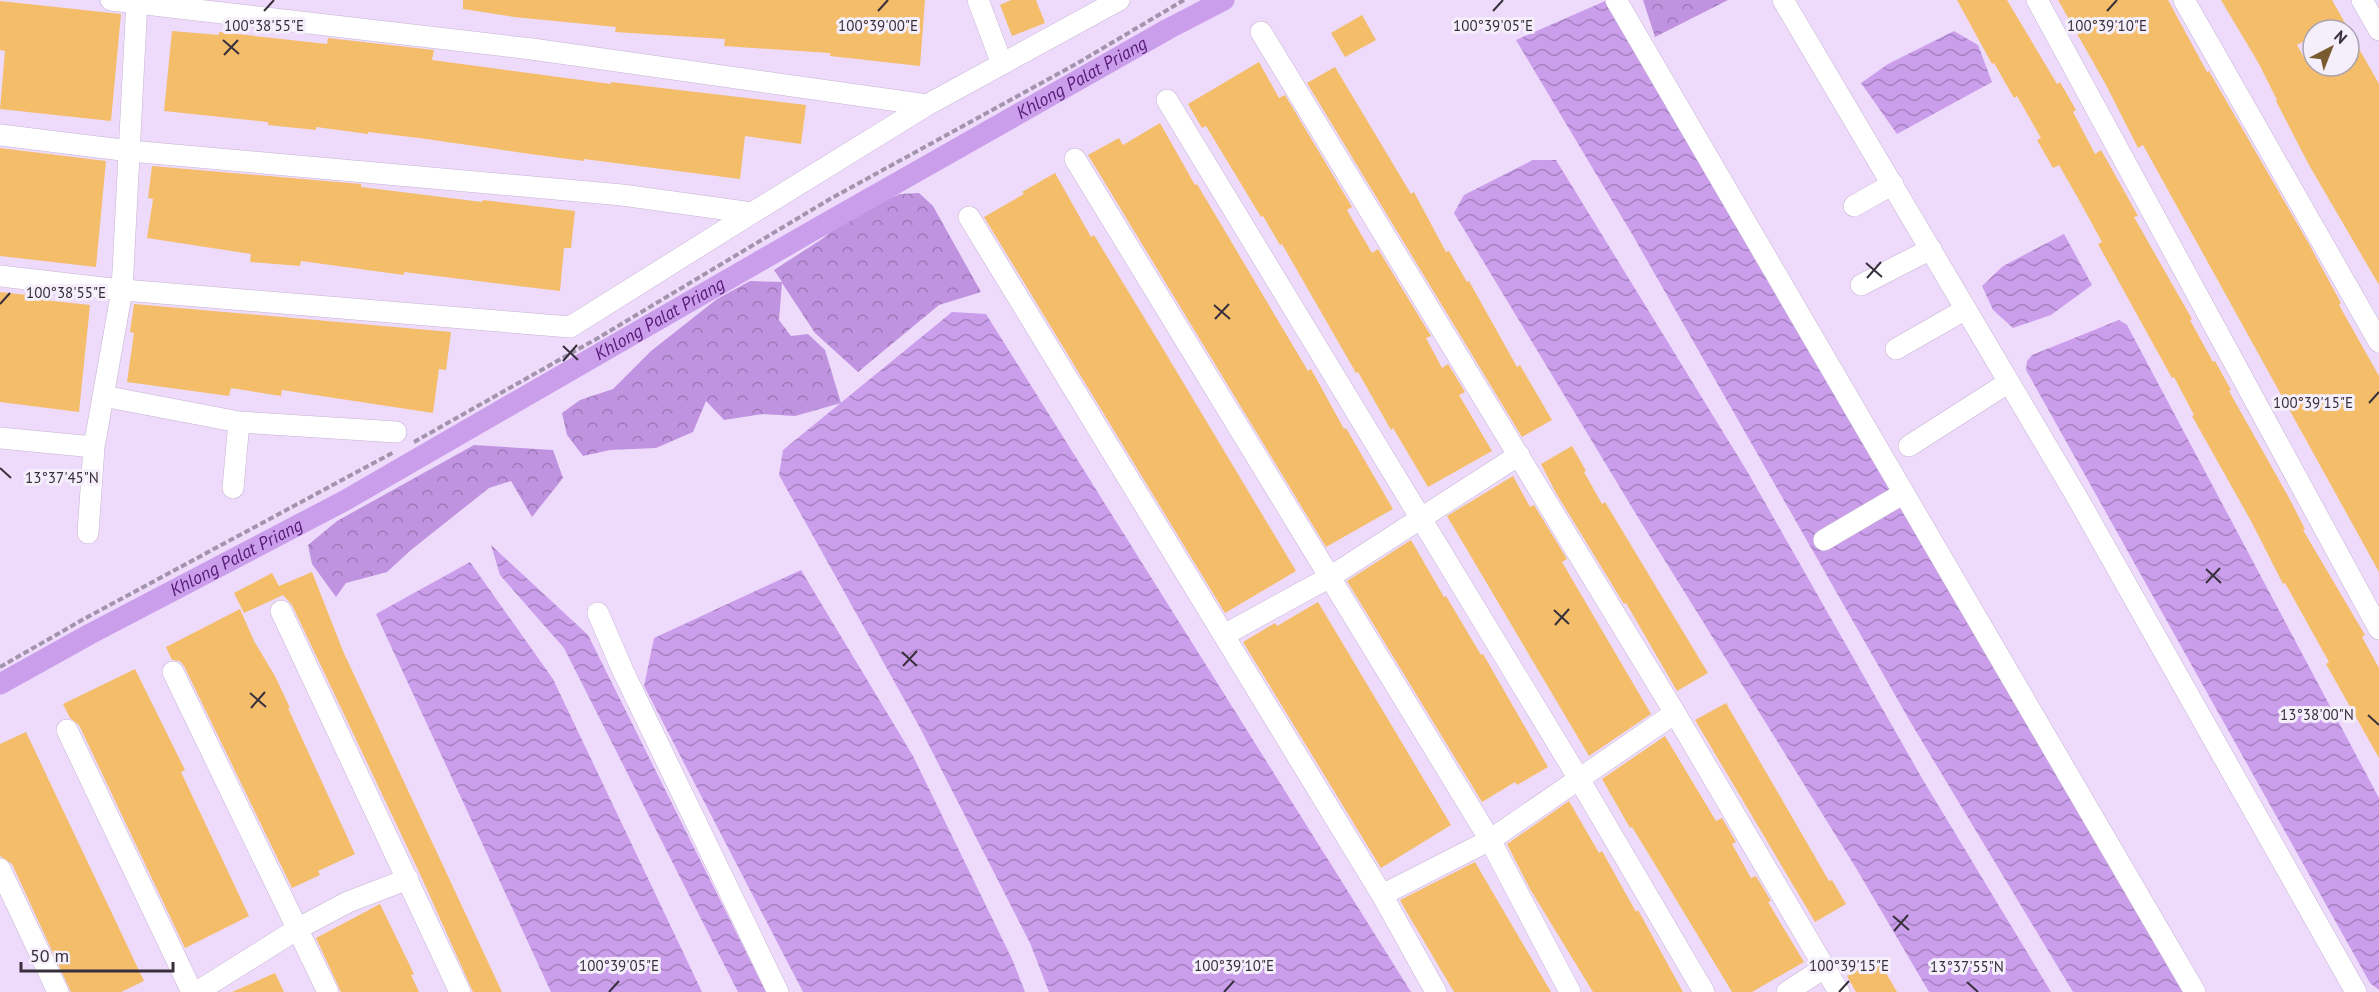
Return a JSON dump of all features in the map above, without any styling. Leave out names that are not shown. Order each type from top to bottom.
[{"type":"street","points":[[111,0],[532,49],[927,105]]},
{"type":"street","points":[[978,0],[1002,64]]},
{"type":"street","points":[[0,276],[122,290],[570,327],[927,105],[1119,0]]},
{"type":"street","points":[[1616,0],[2195,992]]},
{"type":"street","points":[[1783,0],[2089,520],[2356,992]]},
{"type":"street","points":[[2037,0],[2379,629]]},
{"type":"street","points":[[2184,0],[2379,342]]},
{"type":"street","points":[[2362,0],[2379,30]]},
{"type":"street","points":[[87,533],[94,447],[122,290],[137,2]]},
{"type":"street","points":[[1261,32],[1675,713],[1839,992]]},
{"type":"street","points":[[1167,100],[1579,779],[1704,992]]},
{"type":"street","points":[[0,135],[130,151],[621,195],[752,213]]},
{"type":"street","points":[[1075,159],[1490,840],[1570,992]]},
{"type":"street","points":[[1854,206],[1893,184]]},
{"type":"street","points":[[969,217],[1382,895],[1436,992]]},
{"type":"street","points":[[1861,285],[1931,249]]},
{"type":"street","points":[[1896,349],[1966,309]]},
{"type":"street","points":[[1908,446],[2009,382]]},
{"type":"street","points":[[103,396],[239,422],[396,432]]},
{"type":"street","points":[[233,488],[239,422]]},
{"type":"street","points":[[3,441],[94,447]]},
{"type":"street","points":[[1224,635],[1330,577],[1519,455]]},
{"type":"street","points":[[1824,540],[1904,493]]},
{"type":"street","points":[[281,611],[460,992]]},
{"type":"street","points":[[598,613],[622,671],[778,992]]},
{"type":"street","points":[[173,672],[328,992]]},
{"type":"street","points":[[1382,895],[1490,840],[1675,713]]},
{"type":"street","points":[[67,730],[192,992]]},
{"type":"street","points":[[0,868],[58,992]]},
{"type":"street","points":[[197,992],[299,928],[348,902],[408,879]]},
{"type":"street","points":[[1787,992],[1824,968]]},
{"type":"green space","points":[[1643,0],[1728,0],[1655,37]]},
{"type":"green space","points":[[919,193],[933,206],[981,292],[939,305],[858,372],[815,333],[782,283],[779,320],[791,336],[808,334],[825,350],[841,403],[795,416],[763,414],[724,420],[706,401],[693,432],[656,448],[610,450],[583,456],[567,435],[562,413],[580,400],[613,389],[651,351],[717,299],[750,281],[782,282],[774,270],[822,239],[853,214],[900,194]]},
{"type":"green space","points":[[474,445],[553,450],[563,478],[532,517],[511,481],[489,488],[387,572],[346,583],[336,597],[312,564],[308,545],[337,521]]},
{"type":"water","points":[[1605,1],[1774,285],[2183,992],[2073,992],[1911,723],[1632,234],[1516,40]]},
{"type":"water","points":[[1954,31],[1978,45],[1992,82],[1897,134],[1861,83],[1888,64]]},
{"type":"water","points":[[1533,160],[1556,160],[1747,471],[1923,780],[2051,992],[1929,992],[1856,868],[1639,519],[1454,213],[1464,195]]},
{"type":"water","points":[[2064,234],[2092,285],[2051,315],[2013,328],[1993,310],[1982,286],[2003,266]]},
{"type":"water","points":[[952,312],[986,314],[1411,992],[1049,992],[1030,943],[919,726],[779,475],[783,450]]},
{"type":"water","points":[[2119,320],[2127,325],[2379,798],[2379,990],[2370,983],[2026,370],[2027,361],[2032,355]]},
{"type":"water","points":[[491,545],[588,635],[766,992],[738,992],[564,648],[500,575]]},
{"type":"water","points":[[470,562],[553,679],[702,992],[551,992],[376,614]]},
{"type":"water","points":[[801,570],[913,756],[1013,961],[1025,992],[803,992],[644,686],[654,638]]},
{"type":"building","points":[[463,0],[925,0],[920,66],[830,56],[830,53],[724,46],[725,39],[615,32],[616,27],[514,17],[463,9]]},
{"type":"building","points":[[1011,0],[1036,0],[1045,23],[1012,36],[1000,5]]},
{"type":"building","points":[[1957,0],[2007,0],[2057,84],[2060,82],[2076,110],[2073,112],[2095,154],[2101,150],[2122,187],[2138,216],[2134,217],[2192,319],[2190,320],[2213,362],[2215,361],[2231,390],[2229,391],[2305,529],[2303,530],[2365,635],[2362,637],[2379,668],[2379,758],[2326,664],[2329,662],[2285,583],[2283,584],[2251,521],[2192,416],[2194,415],[2174,377],[2172,378],[2098,244],[2102,242],[2079,200],[2059,165],[2053,168],[2037,140],[2041,138],[2017,96],[2014,98],[1994,63],[1992,64]]},
{"type":"building","points":[[2058,0],[2168,0],[2207,72],[2209,71],[2309,244],[2341,303],[2339,305],[2379,376],[2379,572],[2143,145],[2138,148],[2106,85]]},
{"type":"building","points":[[2221,0],[2332,0],[2342,18],[2301,18],[2301,43],[2297,45],[2301,52],[2301,78],[2361,78],[2361,52],[2379,84],[2379,285],[2309,165],[2259,64]]},
{"type":"building","points":[[0,1],[121,14],[111,121],[0,109],[5,51],[0,50]]},
{"type":"building","points":[[1362,15],[1376,40],[1345,57],[1331,33]]},
{"type":"building","points":[[172,31],[219,35],[219,32],[327,44],[328,38],[434,50],[432,60],[611,84],[611,82],[806,105],[801,144],[745,136],[740,179],[584,159],[584,161],[419,138],[316,127],[316,130],[268,125],[268,122],[164,111]]},
{"type":"building","points":[[1259,62],[1279,98],[1285,95],[1352,207],[1347,210],[1372,253],[1378,249],[1431,336],[1426,338],[1442,368],[1448,364],[1465,392],[1459,395],[1492,451],[1428,487],[1393,428],[1391,430],[1358,372],[1356,373],[1282,244],[1280,245],[1263,216],[1261,217],[1206,126],[1202,128],[1188,104]]},
{"type":"building","points":[[1335,67],[1411,194],[1414,192],[1446,252],[1449,251],[1467,282],[1469,281],[1517,367],[1520,365],[1552,420],[1522,437],[1307,83]]},
{"type":"building","points":[[1160,123],[1308,371],[1311,369],[1344,429],[1346,428],[1393,509],[1326,547],[1088,155],[1119,138],[1123,145]]},
{"type":"building","points":[[0,148],[106,161],[96,267],[0,256]]},
{"type":"building","points":[[152,166],[361,184],[361,187],[575,211],[571,248],[564,248],[560,291],[404,272],[404,275],[301,261],[300,266],[250,262],[251,254],[147,238],[153,199],[148,198]]},
{"type":"building","points":[[1055,173],[1091,237],[1094,235],[1296,571],[1225,613],[984,217]]},
{"type":"building","points":[[0,292],[27,295],[26,298],[90,305],[79,412],[0,402]]},
{"type":"building","points":[[134,304],[451,332],[446,370],[439,369],[433,413],[282,390],[281,396],[231,388],[229,396],[127,382],[134,333],[130,332]]},
{"type":"building","points":[[1572,446],[1602,504],[1605,502],[1708,673],[1677,691],[1626,603],[1624,604],[1556,493],[1541,464]]},
{"type":"building","points":[[1513,476],[1530,507],[1534,505],[1567,559],[1562,562],[1651,714],[1589,756],[1447,516]]},
{"type":"building","points":[[1411,540],[1444,597],[1446,596],[1481,655],[1483,654],[1548,767],[1517,785],[1515,782],[1482,802],[1347,581]]},
{"type":"building","points":[[312,572],[343,651],[502,992],[473,992],[420,874],[292,605],[283,595],[244,613],[234,593],[272,573],[279,586]]},
{"type":"building","points":[[1318,602],[1451,825],[1381,868],[1243,642],[1275,623],[1277,626]]},
{"type":"building","points":[[240,609],[254,641],[275,676],[355,854],[318,871],[320,875],[292,888],[184,666],[180,661],[172,660],[166,647]]},
{"type":"building","points":[[135,669],[185,770],[181,772],[249,916],[185,948],[79,725],[70,718],[63,704]]},
{"type":"building","points":[[1726,703],[1829,881],[1832,880],[1846,904],[1815,922],[1695,720]]},
{"type":"building","points":[[26,732],[144,981],[121,992],[71,992],[12,864],[0,856],[0,744]]},
{"type":"building","points":[[1665,736],[1716,821],[1722,818],[1736,842],[1732,844],[1751,878],[1756,876],[1771,901],[1768,902],[1804,962],[1752,992],[1732,992],[1602,779]]},
{"type":"building","points":[[1569,801],[1599,853],[1602,851],[1636,912],[1638,910],[1683,992],[1593,992],[1530,889],[1507,844]]},
{"type":"building","points":[[1475,862],[1551,992],[1454,992],[1406,911],[1400,900]]},
{"type":"building","points":[[380,904],[414,974],[411,975],[419,992],[341,992],[316,938]]},
{"type":"building","points":[[1878,959],[1897,992],[1856,992],[1847,976]]},
{"type":"building","points":[[275,973],[284,992],[232,992]]},
{"type":"waterway","name":"Khlong Palat Priang","points":[[0,684],[90,634],[344,501],[819,227],[1168,29],[1224,0]]}]
